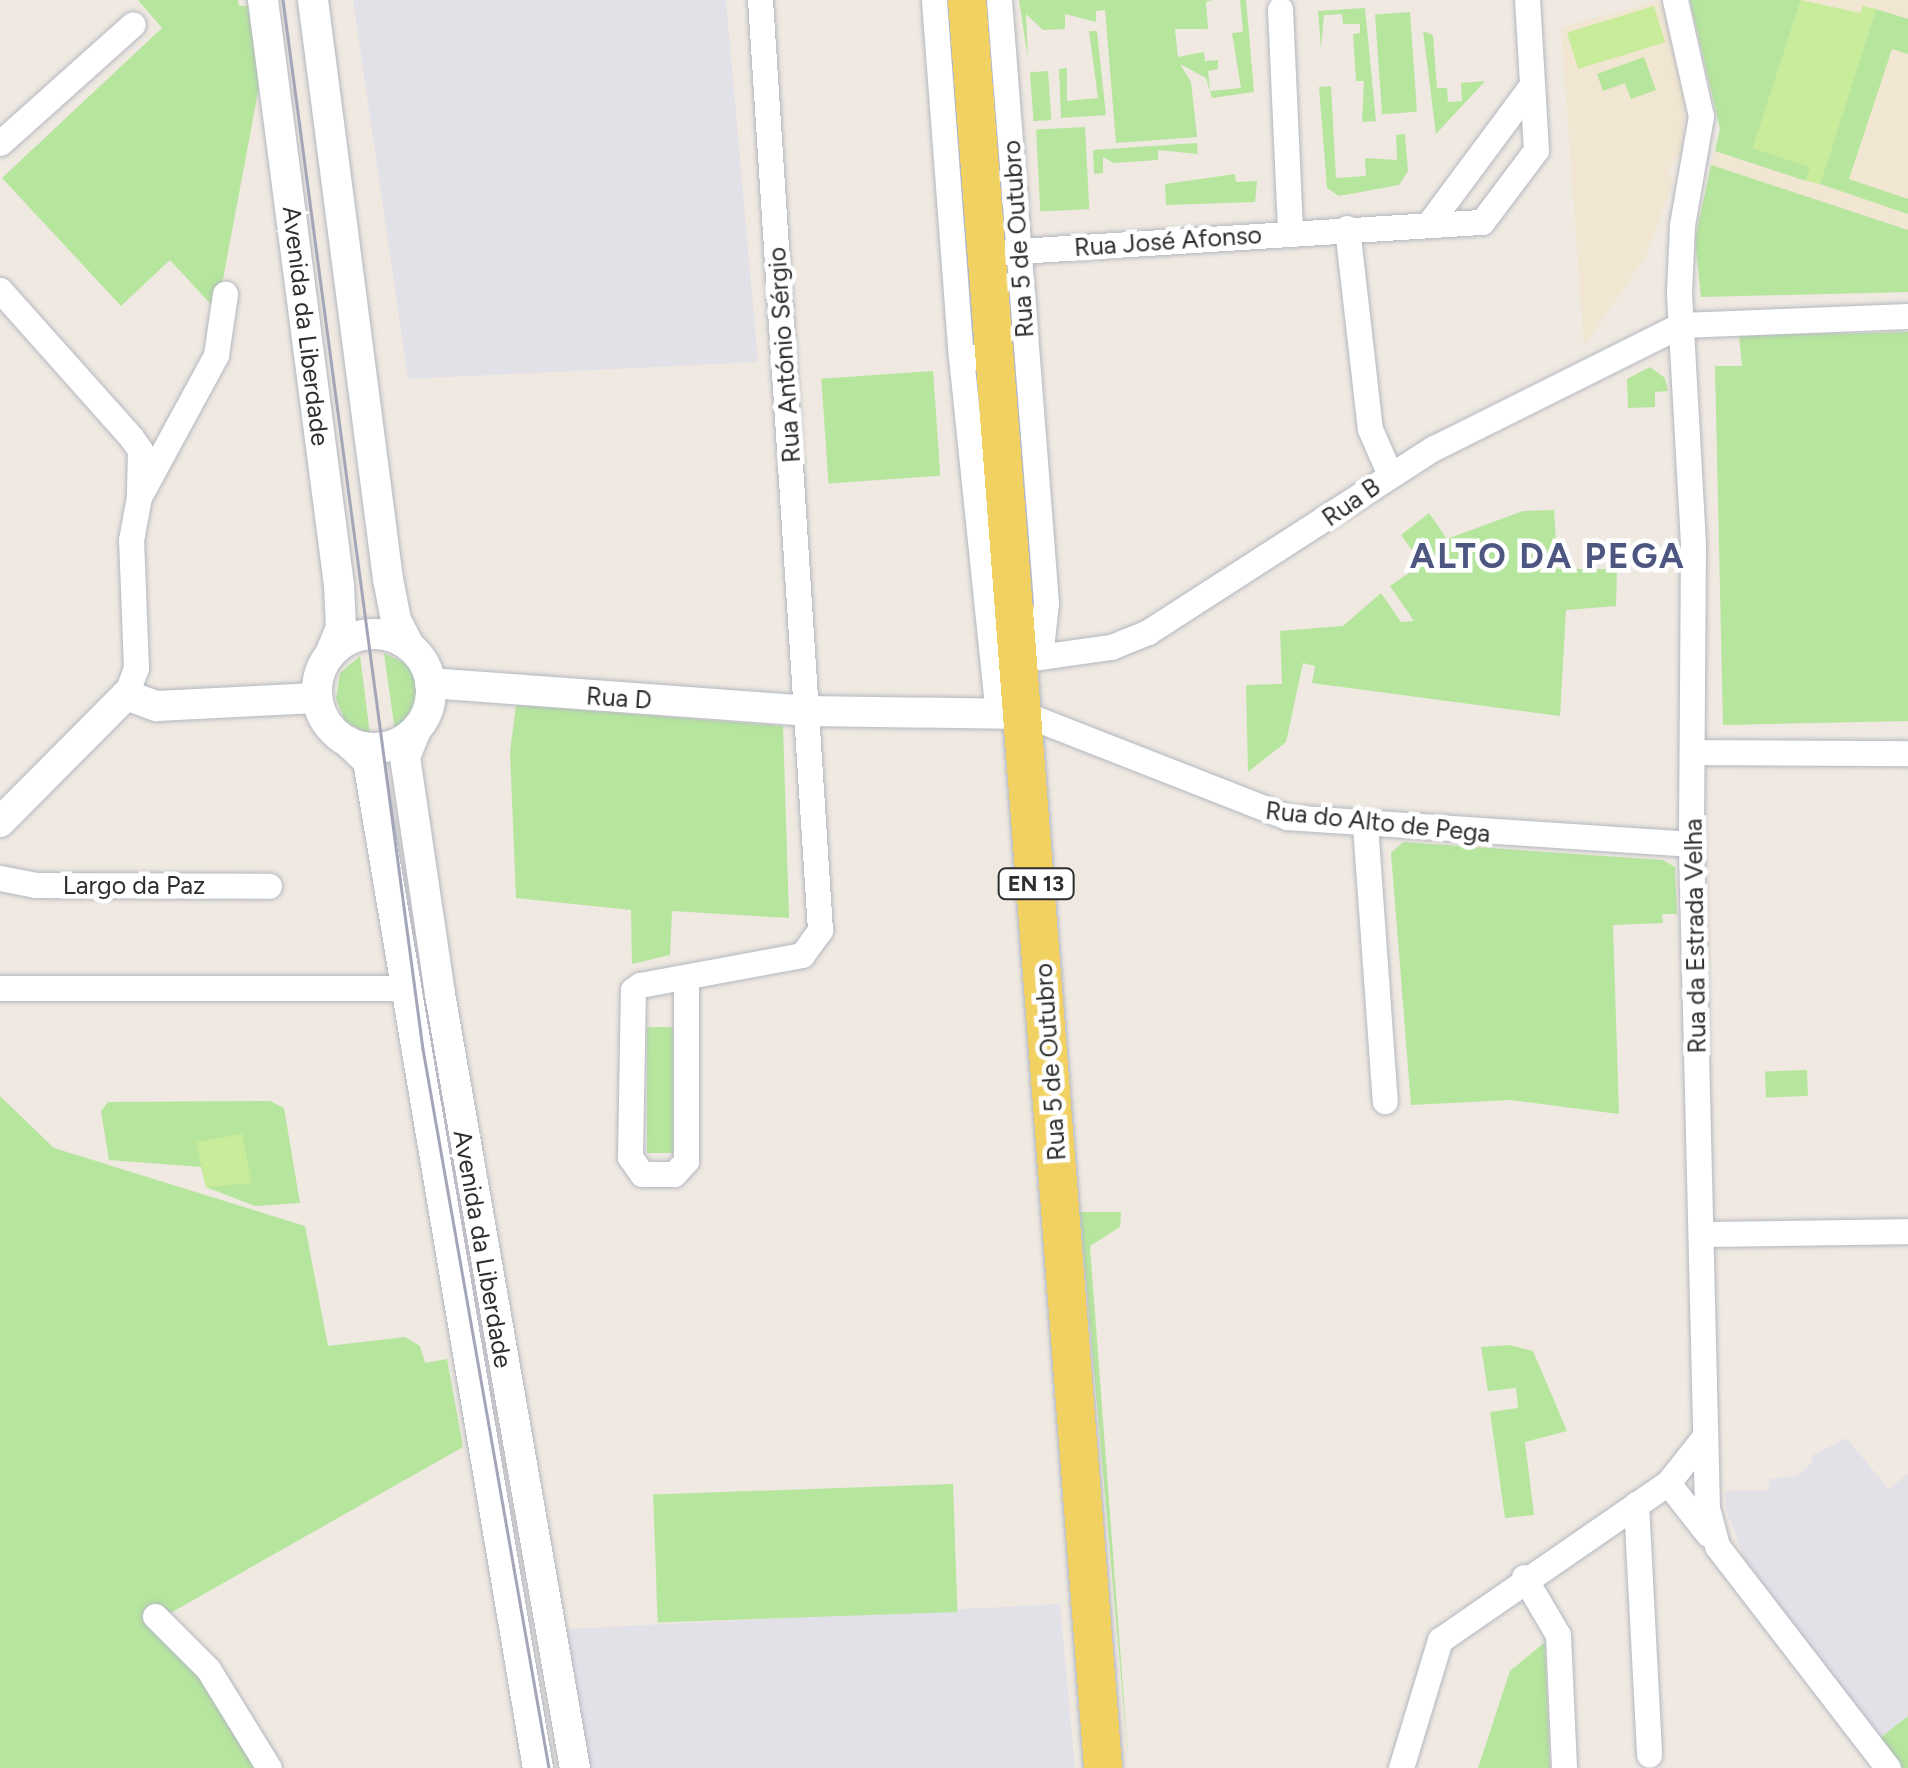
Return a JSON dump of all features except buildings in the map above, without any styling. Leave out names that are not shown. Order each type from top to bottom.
[{"type":"main road","name":"Rua 5 de Outubro","points":[[967,0],[968,215],[1003,252],[978,357],[1029,658],[1011,715],[1102,1768]]},
{"type":"street","name":"Avenida da Liberdade","points":[[262,0],[339,585],[341,628],[331,651]]},
{"type":"street","name":"Avenida da Liberdade","points":[[313,0],[388,579],[396,620],[409,646]]},
{"type":"street","name":"Rua António Sérgio","points":[[686,977],[686,1161],[674,1174],[642,1174],[630,1158],[630,997],[640,986],[686,977],[802,956],[818,938],[807,710],[760,0]]},
{"type":"street","name":"Rua 5 de Outubro","points":[[934,0],[968,215],[1011,715]]},
{"type":"street","name":"Rua 5 de Outubro","points":[[999,0],[1003,252],[1046,603],[1029,658]]},
{"type":"street","name":"Rua José Afonso","points":[[1003,252],[1482,222],[1536,150],[1527,0]]},
{"type":"street","name":"Rua da Estrada Velha","points":[[1675,0],[1701,116],[1682,225],[1681,325],[1694,752],[1691,844],[1707,1508],[1718,1546]]},
{"type":"street","name":"Rua José Afonso","points":[[1280,8],[1290,232]]},
{"type":"street","points":[[0,143],[134,24]]},
{"type":"street","points":[[1428,225],[1532,85]]},
{"type":"street","points":[[1347,228],[1370,429],[1390,475]]},
{"type":"street","points":[[0,290],[140,450],[139,497],[132,540],[136,668],[126,695],[0,822]]},
{"type":"street","points":[[139,497],[216,355],[224,294]]},
{"type":"street","points":[[1681,325],[1908,316]]},
{"type":"street","name":"Rua B","points":[[1029,658],[1111,648],[1148,632],[1390,475],[1681,325]]},
{"type":"street","points":[[371,633],[409,646],[430,684],[425,716],[416,730],[384,747],[348,742],[333,731],[316,698],[331,651],[371,633]]},
{"type":"street","name":"Rua D","points":[[430,684],[807,710],[1011,715]]},
{"type":"street","points":[[126,695],[157,706],[316,698]]},
{"type":"street","name":"Rua do Alto de Pega","points":[[1011,715],[1257,810],[1365,825],[1691,844]]},
{"type":"street","name":"Avenida da Liberdade","points":[[416,730],[405,756],[440,994],[575,1768]]},
{"type":"street","name":"Avenida da Liberdade","points":[[348,742],[368,761],[538,1768]]},
{"type":"street","points":[[1694,752],[1908,753]]},
{"type":"street","points":[[1365,825],[1385,1101]]},
{"type":"street","name":"Largo da Paz","points":[[0,878],[35,885],[270,886]]},
{"type":"street","points":[[0,988],[406,988]]},
{"type":"street","points":[[1703,1234],[1908,1231]]},
{"type":"street","points":[[1402,1768],[1440,1640],[1524,1577],[1668,1483],[1705,1436]]},
{"type":"street","name":"Rua da Estrada Velha","points":[[1668,1483],[1888,1768]]},
{"type":"street","points":[[1636,1504],[1649,1755]]},
{"type":"street","points":[[1524,1577],[1558,1635],[1564,1768]]},
{"type":"street","points":[[156,1616],[208,1669],[269,1768]]},
{"type":"shaded area","points":[[353,0],[726,0],[758,362],[408,379]]},
{"type":"shaded area","points":[[1663,0],[1685,101],[1682,152],[1668,170],[1673,183],[1645,258],[1584,346],[1561,27]]},
{"type":"shaded area","points":[[1690,0],[1908,0],[1908,266],[1695,239],[1720,129]]},
{"type":"shaded area","points":[[1846,1438],[1889,1489],[1908,1474],[1908,1716],[1880,1738],[1746,1561],[1727,1512],[1725,1491],[1768,1490],[1770,1479],[1797,1476],[1813,1462],[1811,1456]]},
{"type":"shaded area","points":[[1060,1604],[1075,1768],[591,1768],[567,1629]]},
{"type":"green space","points":[[138,0],[238,0],[239,6],[250,6],[259,87],[217,311],[170,260],[121,306],[2,178],[162,28]]},
{"type":"green space","points":[[1019,0],[1212,0],[1206,2],[1208,29],[1175,29],[1178,57],[1204,52],[1205,61],[1218,60],[1218,69],[1208,71],[1210,91],[1241,88],[1232,33],[1243,32],[1240,0],[1246,0],[1254,92],[1212,98],[1206,78],[1180,64],[1191,82],[1197,137],[1116,143],[1105,10],[1096,11],[1096,22],[1065,14],[1065,29],[1043,30],[1026,14],[1028,59]]},
{"type":"green space","points":[[1690,0],[1801,0],[1753,148],[1811,167],[1806,181],[1715,151],[1720,129]]},
{"type":"green space","points":[[1801,0],[1860,13],[1863,6],[1876,9],[1820,184],[1806,181],[1810,167],[1753,148]]},
{"type":"green space","points":[[1654,6],[1665,42],[1578,69],[1567,33]]},
{"type":"green space","points":[[1365,8],[1376,121],[1362,122],[1364,81],[1356,81],[1353,34],[1360,33],[1360,24],[1343,24],[1342,14],[1324,15],[1321,49],[1318,11]]},
{"type":"green space","points":[[1876,9],[1908,19],[1908,54],[1892,49],[1849,179],[1908,199],[1908,214],[1820,184]]},
{"type":"green space","points":[[1410,12],[1417,112],[1382,114],[1375,14]]},
{"type":"green space","points":[[1089,31],[1097,31],[1106,115],[1061,118],[1059,69],[1067,68],[1067,101],[1098,98]]},
{"type":"green space","points":[[1423,31],[1433,35],[1437,88],[1447,88],[1448,102],[1462,101],[1461,83],[1485,81],[1436,134]]},
{"type":"green space","points":[[1644,57],[1656,90],[1631,99],[1625,83],[1603,91],[1597,74]]},
{"type":"green space","points":[[1048,71],[1051,120],[1033,121],[1030,72]]},
{"type":"green space","points":[[1331,86],[1336,178],[1366,176],[1365,158],[1397,160],[1396,135],[1405,134],[1408,171],[1399,185],[1339,196],[1327,188],[1319,87]]},
{"type":"green space","points":[[1085,127],[1089,209],[1040,211],[1036,130]]},
{"type":"green space","points":[[1197,143],[1198,154],[1158,150],[1158,160],[1114,163],[1103,157],[1103,173],[1094,174],[1093,150]]},
{"type":"green space","points":[[1711,165],[1908,230],[1908,292],[1701,297],[1695,239]]},
{"type":"green space","points":[[1235,174],[1236,182],[1257,181],[1255,202],[1166,205],[1165,184]]},
{"type":"green space","points":[[1908,332],[1908,721],[1723,725],[1715,366],[1742,366],[1739,336]]},
{"type":"green space","points":[[1650,367],[1665,378],[1668,391],[1655,392],[1655,407],[1628,408],[1627,379]]},
{"type":"green space","points":[[933,371],[940,476],[829,484],[821,379]]},
{"type":"green space","points":[[1554,510],[1558,569],[1617,569],[1616,606],[1566,610],[1560,716],[1312,683],[1315,666],[1303,663],[1286,742],[1248,772],[1246,685],[1282,684],[1280,631],[1343,626],[1381,593],[1401,622],[1414,621],[1390,586],[1422,564],[1401,535],[1429,513],[1447,539],[1523,511]]},
{"type":"green space","points":[[384,653],[409,665],[420,687],[415,712],[395,731]]},
{"type":"green space","points":[[360,656],[370,735],[345,721],[336,699],[340,673]]},
{"type":"green space","points":[[516,705],[783,726],[789,918],[672,911],[670,955],[632,964],[631,910],[516,898],[510,752]]},
{"type":"green space","points":[[1403,842],[1663,860],[1675,867],[1677,914],[1662,914],[1663,923],[1613,925],[1619,1114],[1511,1100],[1411,1105],[1391,853]]},
{"type":"green space","points":[[647,1027],[673,1027],[673,1153],[647,1153]]},
{"type":"green space","points":[[1807,1070],[1808,1096],[1766,1097],[1765,1071]]},
{"type":"green space","points":[[0,1096],[54,1148],[305,1226],[328,1346],[405,1337],[420,1346],[425,1363],[447,1359],[463,1447],[158,1620],[267,1768],[0,1768]]},
{"type":"green space","points":[[270,1101],[284,1108],[300,1203],[255,1206],[206,1187],[201,1167],[109,1160],[101,1111],[108,1102]]},
{"type":"green space","points":[[242,1134],[252,1183],[206,1187],[196,1142]]},
{"type":"green space","points":[[1080,1212],[1121,1212],[1120,1227],[1090,1246],[1129,1768]]},
{"type":"green space","points":[[1510,1345],[1533,1351],[1567,1431],[1525,1442],[1534,1515],[1505,1518],[1490,1412],[1518,1408],[1516,1388],[1488,1391],[1481,1347]]},
{"type":"green space","points":[[953,1484],[957,1612],[658,1622],[653,1494]]},
{"type":"green space","points":[[1545,1642],[1550,1768],[1478,1768],[1510,1671]]},
{"type":"green space","points":[[1908,1716],[1908,1768],[1902,1768],[1880,1738]]},
{"type":"tram line","points":[[283,0],[423,1049],[549,1768]]},
{"type":"district","name":"ALTO DA PEGA","points":[[1548,556]]}]
